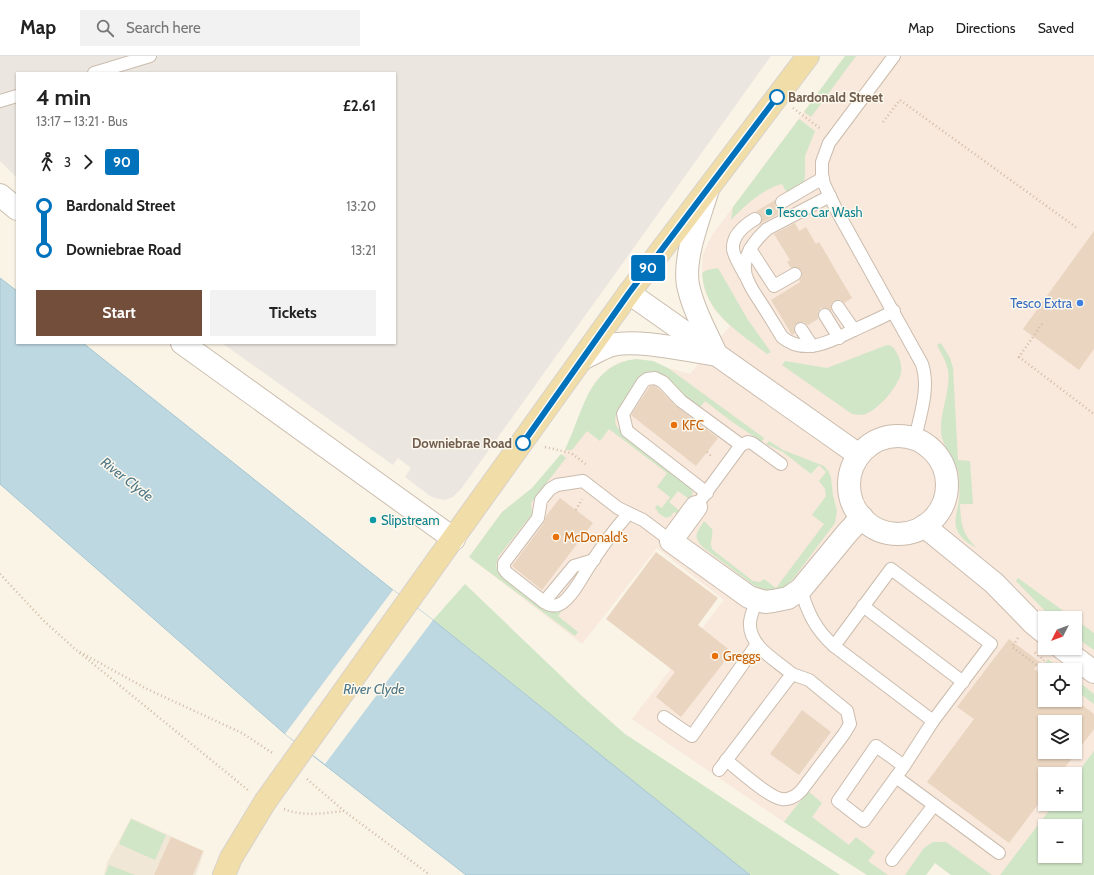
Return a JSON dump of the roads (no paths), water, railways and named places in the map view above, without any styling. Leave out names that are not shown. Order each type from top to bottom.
[{"type":"main road","points":[[224,875],[231,858],[265,802],[584,358],[629,293],[808,56]]},
{"type":"street","points":[[709,187],[689,254],[687,273],[693,303],[717,355]]},
{"type":"street","points":[[0,195],[16,208]]},
{"type":"street","points":[[629,293],[858,455]]},
{"type":"street","points":[[183,344],[454,539]]},
{"type":"street","points":[[584,358],[612,345],[625,344],[660,346],[717,355]]},
{"type":"street","points":[[894,436],[904,436],[915,439],[927,445],[943,466],[946,480],[946,493],[942,506],[934,517],[924,526],[908,533],[891,533],[875,528],[862,517],[853,503],[849,487],[851,470],[858,455],[874,442],[894,436]]},
{"type":"street","points":[[701,500],[671,541],[749,597],[765,602],[788,598],[801,589],[862,517]]},
{"type":"street","points":[[924,526],[994,583],[1038,627]]},
{"type":"street","points":[[1071,655],[1094,672]]},
{"type":"lane","points":[[97,72],[150,56]]},
{"type":"lane","points":[[894,56],[833,138],[824,155],[822,169],[823,178],[830,196],[915,350],[924,371],[926,386],[915,439]]},
{"type":"lane","points":[[0,101],[16,96]]},
{"type":"lane","points":[[782,202],[823,178]]},
{"type":"lane","points":[[747,280],[745,267],[752,244],[767,229],[830,196]]},
{"type":"lane","points":[[755,219],[744,226],[735,238],[733,249],[747,280],[782,337],[787,341],[800,345],[812,346],[824,344],[894,312]]},
{"type":"lane","points":[[750,249],[777,291],[795,274]]},
{"type":"lane","points":[[844,335],[829,312],[844,335]]},
{"type":"lane","points":[[801,329],[812,346]]},
{"type":"lane","points":[[742,444],[682,401],[659,379],[647,379],[639,386],[623,414],[627,431],[701,500],[742,444],[748,442],[752,443],[781,464]]},
{"type":"lane","points":[[629,513],[619,524],[594,560],[574,566],[544,602],[506,573],[504,569],[504,563],[538,518],[541,500],[550,489],[557,485],[583,481],[618,508],[629,513],[643,520],[671,541]]},
{"type":"lane","points":[[834,646],[891,569],[991,644],[933,721],[904,766],[864,821],[838,801],[876,746],[904,766]]},
{"type":"lane","points":[[801,589],[805,604],[815,625],[823,636],[933,721]]},
{"type":"lane","points":[[757,600],[750,622],[752,636],[757,644],[792,674],[809,680],[847,711],[850,718],[848,730],[801,791],[797,795],[786,799],[781,799],[771,795],[723,765],[792,674]]},
{"type":"lane","points":[[863,606],[963,682]]},
{"type":"lane","points":[[664,717],[692,736],[757,644]]},
{"type":"lane","points":[[896,777],[999,853]]},
{"type":"lane","points":[[892,860],[934,805]]},
{"type":"water","name":"River Clyde","points":[[0,278],[16,290],[16,344],[84,344],[393,590],[433,620],[750,875],[466,875],[285,734],[0,484]]},
{"type":"place","name":"Bardonald Street","points":[[777,97]]},
{"type":"place","name":"Tesco Car Wash","points":[[769,212]]},
{"type":"place","name":"Tesco Extra","points":[[1080,303]]},
{"type":"place","name":"KFC","points":[[674,425]]},
{"type":"place","name":"Downiebrae Road","points":[[523,443]]},
{"type":"place","name":"Slipstream","points":[[373,520]]},
{"type":"place","name":"McDonald's","points":[[556,537]]},
{"type":"place","name":"Greggs","points":[[715,656]]}]
